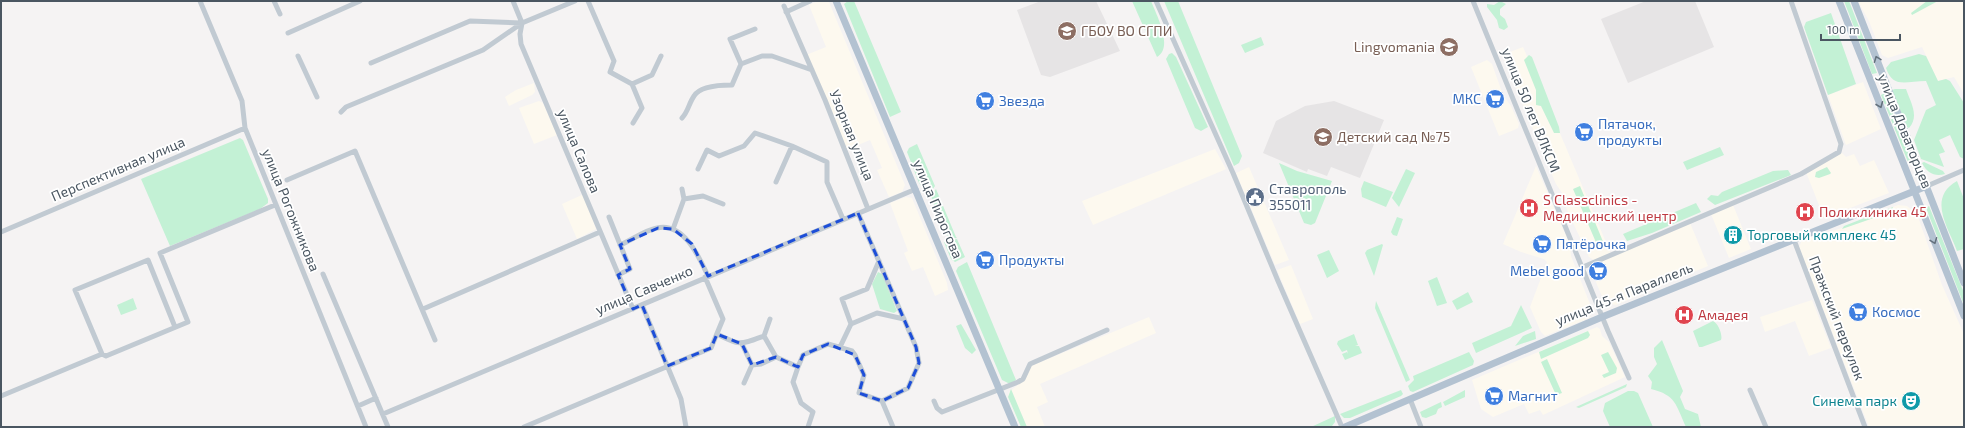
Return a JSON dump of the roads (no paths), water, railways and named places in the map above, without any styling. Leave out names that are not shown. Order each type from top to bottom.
[{"type":"main road","name":"улица Пирогова","points":[[837,1],[1015,427]]},
{"type":"main road","name":"улица Доваторцев","points":[[1839,1],[1964,316]]},
{"type":"main road","name":"улица Доваторцев","points":[[1854,1],[1964,283]]},
{"type":"main road","name":"улица 45-я Параллель","points":[[1343,427],[1602,317],[1927,186]]},
{"type":"street","name":"улица Рогожникова","points":[[200,1],[242,101],[245,128],[275,205],[366,427]]},
{"type":"street","points":[[274,1],[280,14]]},
{"type":"street","points":[[288,32],[360,1]]},
{"type":"street","name":"улица Салова","points":[[513,1],[522,23],[520,34],[521,44],[633,309]]},
{"type":"street","points":[[341,112],[346,108],[483,50],[522,23],[575,1]]},
{"type":"street","points":[[588,1],[614,61],[610,72],[632,84],[642,108],[634,123]]},
{"type":"street","points":[[786,12],[810,1]]},
{"type":"street","points":[[1156,1],[1233,173],[1278,281],[1343,427]]},
{"type":"street","name":"улица 50 лет ВЛКСМ","points":[[1473,1],[1583,267],[1602,317],[1629,378]]},
{"type":"street","points":[[1583,267],[1801,174],[1839,152],[1841,144],[1791,1]]},
{"type":"street","name":"Узорная улица","points":[[784,6],[812,70],[868,208]]},
{"type":"street","points":[[371,63],[470,20],[522,23]]},
{"type":"street","points":[[741,64],[730,40],[755,29]]},
{"type":"street","points":[[298,56],[317,97]]},
{"type":"street","points":[[632,84],[652,75],[662,56]]},
{"type":"street","points":[[682,118],[686,114],[694,94],[706,88],[720,85],[732,85],[741,64],[762,56],[772,56],[812,70]]},
{"type":"street","name":"Перспективная улица","points":[[1,232],[245,128]]},
{"type":"street","points":[[698,169],[706,150],[719,156],[744,146],[755,133],[792,146],[827,162],[827,182],[843,219]]},
{"type":"street","points":[[776,182],[792,146]]},
{"type":"street","points":[[287,180],[355,151],[435,340]]},
{"type":"street","points":[[1927,186],[1964,170]]},
{"type":"street","points":[[673,229],[684,199],[682,188]]},
{"type":"street","name":"улица Савченко","points":[[382,414],[633,309],[858,212],[916,189]]},
{"type":"street","points":[[684,199],[703,196],[723,204]]},
{"type":"street","points":[[1,396],[102,354],[106,356],[188,322],[160,253],[275,205]]},
{"type":"street","points":[[808,427],[813,412],[801,403],[793,382],[802,355],[828,344],[852,351],[864,375],[859,393],[882,401],[908,388],[919,363],[916,347],[858,212]]},
{"type":"street","points":[[609,217],[630,269],[618,275]]},
{"type":"street","points":[[524,427],[711,348],[723,318],[692,244],[673,229],[658,228],[620,245]]},
{"type":"street","points":[[423,309],[600,232]]},
{"type":"street","name":"Пражский переулок","points":[[1794,240],[1865,427]]},
{"type":"street","points":[[102,354],[76,290],[148,260],[176,327]]},
{"type":"street","points":[[851,324],[842,299],[867,289],[879,261]]},
{"type":"street","points":[[323,274],[388,427]]},
{"type":"street","points":[[642,305],[681,399],[686,427]]},
{"type":"street","points":[[840,347],[851,324],[876,313],[904,319]]},
{"type":"street","points":[[770,319],[764,336],[776,357],[798,367]]},
{"type":"street","points":[[934,401],[937,408],[942,412],[999,389],[1023,379],[1030,364],[1107,330]]},
{"type":"street","points":[[717,334],[734,344],[742,344],[764,336]]},
{"type":"street","points":[[742,344],[752,365],[744,383]]},
{"type":"street","points":[[752,365],[761,364],[776,357]]},
{"type":"street","points":[[1750,390],[1765,426],[1759,427]]},
{"type":"street","points":[[358,406],[376,398]]},
{"type":"street","points":[[1410,399],[1421,427]]},
{"type":"street","points":[[882,401],[893,427]]},
{"type":"place","name":"ГБОУ ВО СГПИ","points":[[1067,31]]},
{"type":"place","name":"Lingvomania","points":[[1449,47]]},
{"type":"place","name":"МКС","points":[[1495,99]]},
{"type":"place","name":"Звезда","points":[[985,101]]},
{"type":"place","name":"Пятачок, продукты","points":[[1584,132]]},
{"type":"place","name":"Детский сад №75","points":[[1323,137]]},
{"type":"place","name":"Ставрополь 355011","points":[[1255,197]]},
{"type":"place","name":"S Classclinics - Медицинский центр","points":[[1529,208]]},
{"type":"place","name":"Поликлиника 45","points":[[1805,212]]},
{"type":"place","name":"Торговый комплекс 45","points":[[1733,235]]},
{"type":"place","name":"Пятёрочка","points":[[1542,244]]},
{"type":"place","name":"Продукты","points":[[985,260]]},
{"type":"place","name":"Mebel good","points":[[1598,271]]},
{"type":"place","name":"Космос","points":[[1858,312]]},
{"type":"place","name":"Амадея","points":[[1684,315]]},
{"type":"place","name":"Магнит","points":[[1494,396]]},
{"type":"place","name":"Синема парк","points":[[1911,401]]}]
